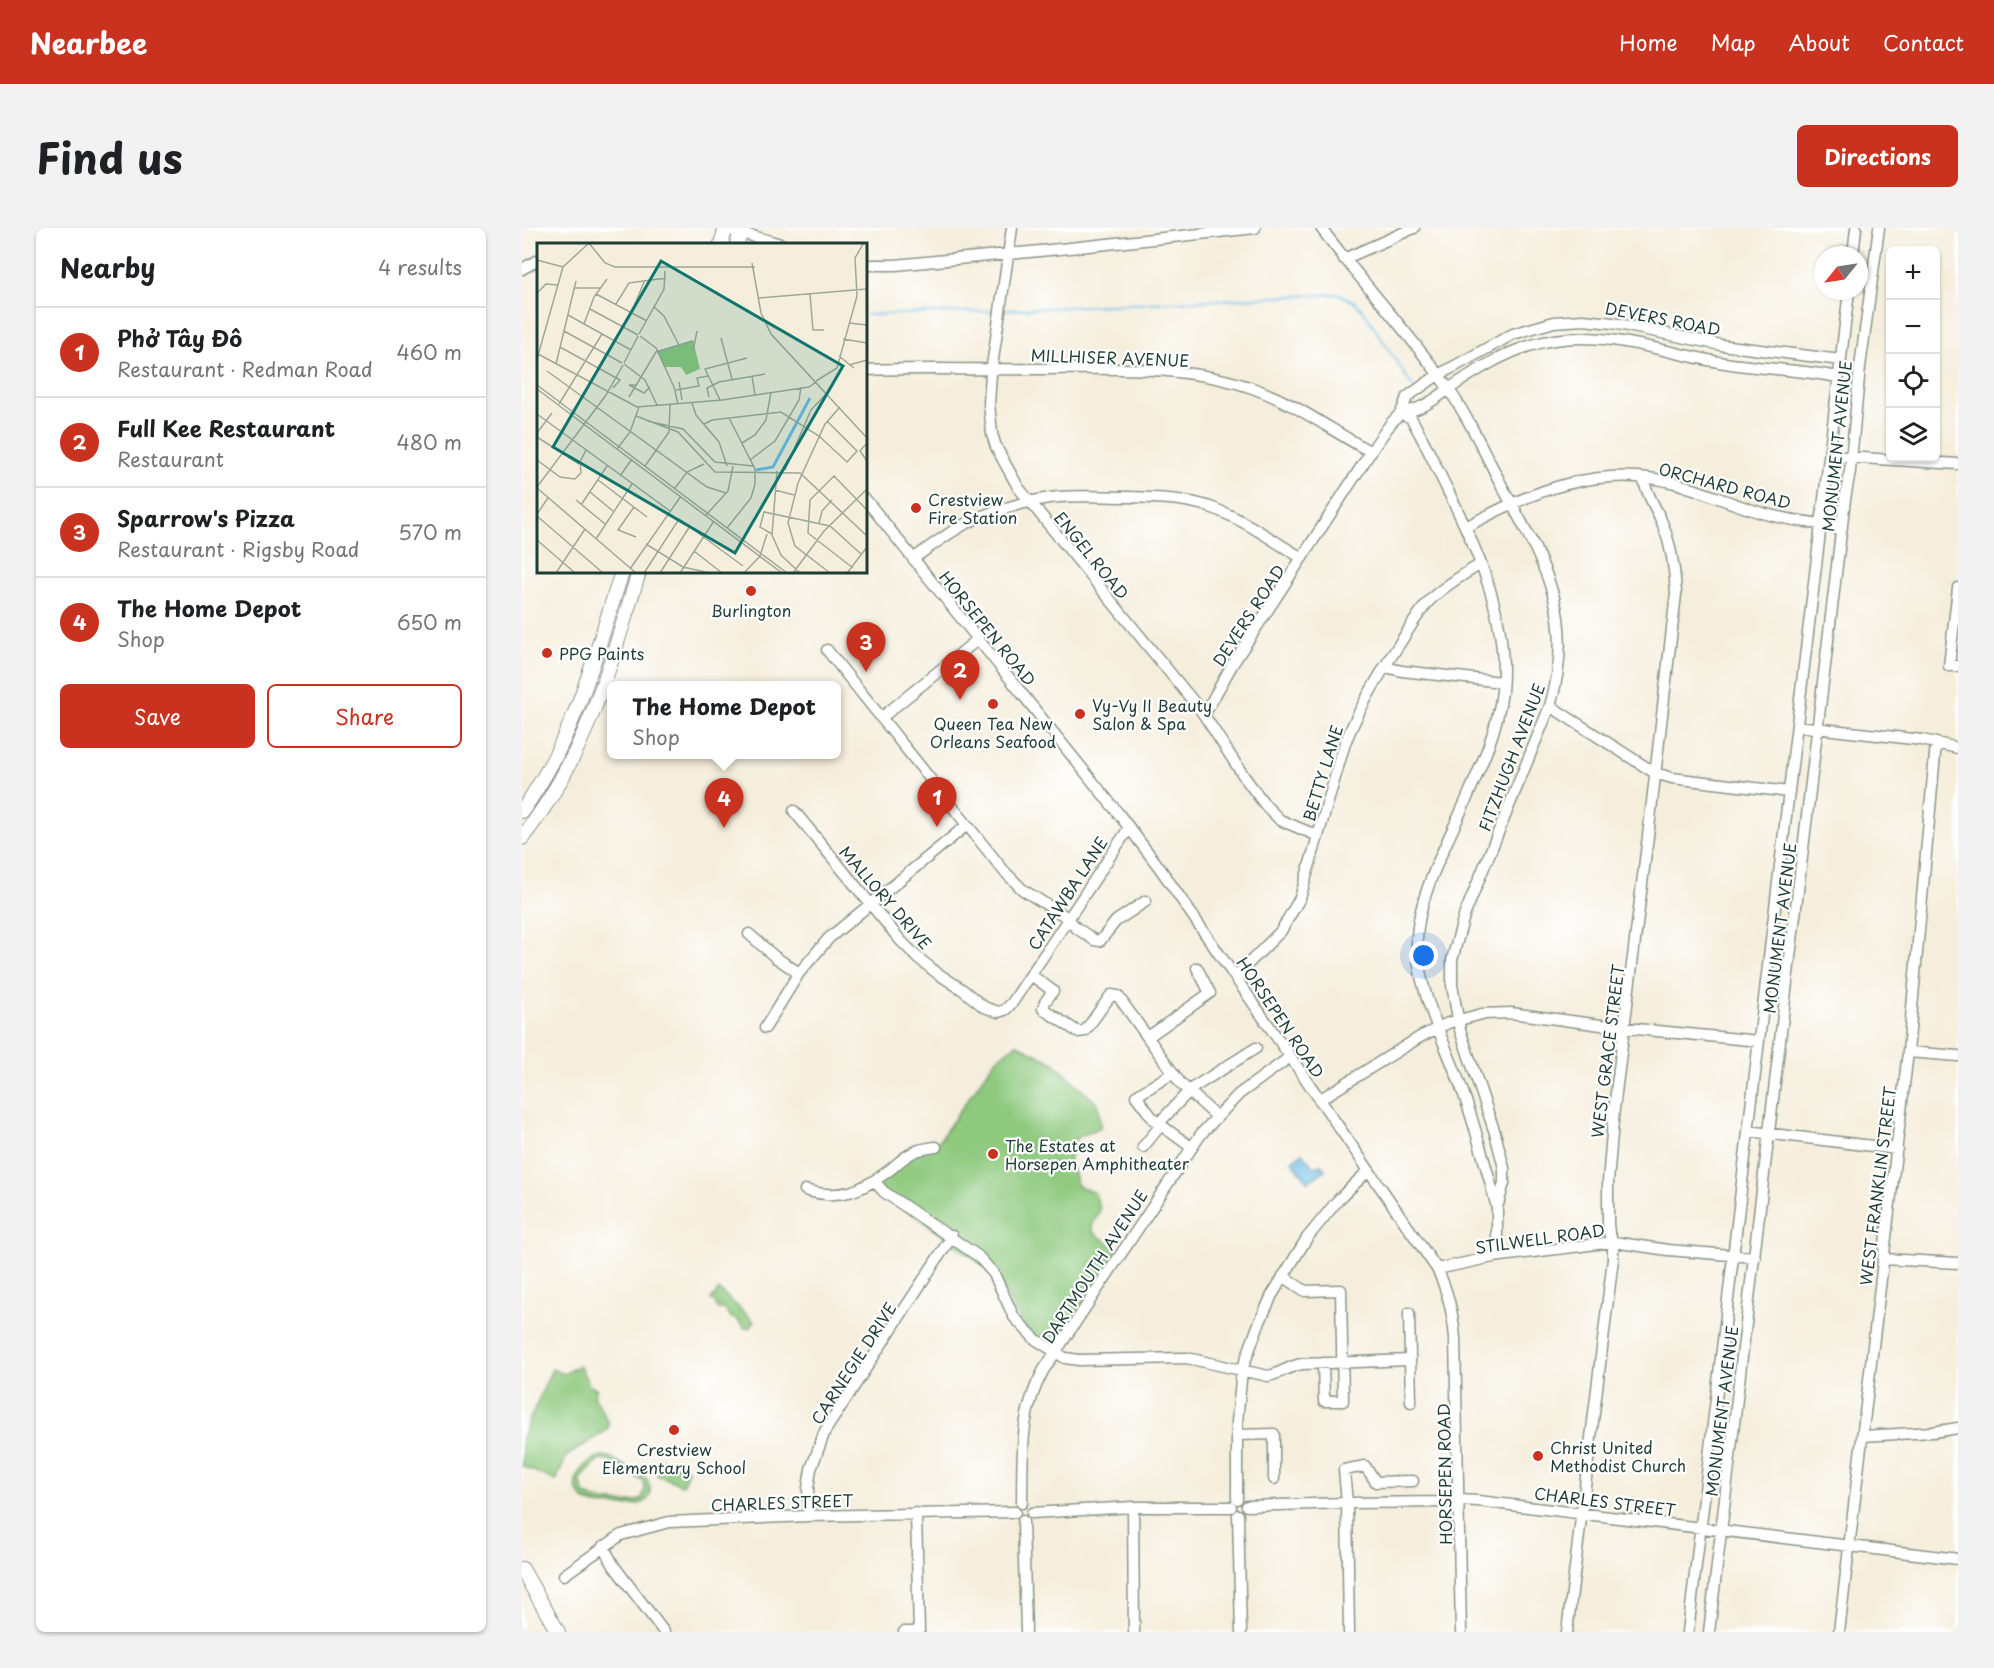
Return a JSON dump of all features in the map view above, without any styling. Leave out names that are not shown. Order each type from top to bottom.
[{"type":"main road","points":[[721,243],[726,228]]},
{"type":"main road","points":[[522,811],[555,758],[571,726],[587,685],[622,573]]},
{"type":"main road","points":[[522,838],[554,792],[577,752],[600,696],[639,573]]},
{"type":"main road","points":[[604,630],[620,634]]},
{"type":"main road","points":[[522,1569],[558,1632]]},
{"type":"street","points":[[726,228],[740,235],[776,243]]},
{"type":"street","name":"ENGEL ROAD","points":[[1012,228],[992,369],[990,412],[996,447],[1018,487],[1204,715],[1245,778],[1273,814],[1291,826],[1318,836]]},
{"type":"street","points":[[867,265],[895,265],[1256,228]]},
{"type":"street","name":"FITZHUGH AVENUE","points":[[1321,228],[1449,389],[1512,503],[1543,565],[1552,588],[1559,618],[1561,655],[1559,673],[1550,706],[1457,935],[1451,969],[1458,1020],[1502,1157],[1504,1183],[1497,1208]]},
{"type":"street","points":[[1344,259],[1414,228]]},
{"type":"street","points":[[1854,246],[1856,228]]},
{"type":"street","name":"MONUMENT AVENUE","points":[[1709,1632],[1851,458],[1860,367],[1879,228]]},
{"type":"street","points":[[522,269],[537,261]]},
{"type":"street","name":"MONUMENT AVENUE","points":[[1688,1632],[1848,300]]},
{"type":"street","name":"DEVERS ROAD","points":[[1204,715],[1233,665],[1371,452],[1391,423],[1401,413],[1407,397],[1439,375],[1513,334],[1554,322],[1583,320],[1613,323],[1860,367]]},
{"type":"street","points":[[1675,353],[1679,336]]},
{"type":"street","name":"DEVERS ROAD","points":[[1401,413],[1417,411],[1505,356],[1526,347],[1556,339],[1580,337],[1609,339],[1726,363],[1839,377]]},
{"type":"street","name":"MILLHISER AVENUE","points":[[867,370],[1162,371],[1199,375],[1253,388],[1289,403],[1371,452]]},
{"type":"street","name":"FITZHUGH AVENUE","points":[[1401,413],[1411,418],[1466,527],[1495,606],[1500,646],[1502,682],[1498,715],[1425,897],[1418,925],[1420,974],[1478,1137],[1497,1208],[1497,1256]]},
{"type":"street","points":[[1829,456],[1958,464]]},
{"type":"street","name":"ORCHARD ROAD","points":[[1466,527],[1512,503],[1552,487],[1581,480],[1624,476],[1673,483],[1768,515],[1842,527]]},
{"type":"street","name":"WEST GRACE STREET","points":[[1567,1632],[1613,1259],[1613,1242],[1608,1223],[1608,1182],[1614,1109],[1675,610],[1675,569],[1669,541],[1646,491],[1643,478]]},
{"type":"street","points":[[913,559],[968,522],[1030,502],[1059,496],[1171,498],[1196,503],[1230,515],[1302,558]]},
{"type":"street","name":"HORSEPEN ROAD","points":[[867,501],[1129,828],[1181,898],[1437,1269],[1450,1306],[1454,1327],[1457,1374],[1461,1632]]},
{"type":"street","name":"BETTY LANE","points":[[1235,977],[1272,942],[1293,913],[1300,898],[1351,727],[1385,667],[1428,603],[1449,585],[1481,564]]},
{"type":"street","points":[[1954,666],[1958,588]]},
{"type":"street","points":[[881,718],[978,640]]},
{"type":"street","points":[[827,650],[988,854],[1014,882],[1068,918],[1074,927],[1100,941],[1116,921],[1146,901]]},
{"type":"street","points":[[1385,667],[1402,671],[1502,682]]},
{"type":"street","points":[[1550,706],[1655,773],[1672,778],[1789,792]]},
{"type":"street","points":[[1797,726],[1936,743],[1958,748]]},
{"type":"street","name":"WEST FRANKLIN STREET","points":[[1839,1632],[1908,1052],[1936,743]]},
{"type":"street","name":"MALLORY DRIVE","points":[[794,811],[917,957],[971,998],[992,1011],[1005,1010],[1031,975]]},
{"type":"street","points":[[765,1029],[799,973],[829,938],[967,825]]},
{"type":"street","name":"CATAWBA LANE","points":[[1031,975],[1129,828]]},
{"type":"street","points":[[748,934],[775,957],[799,973]]},
{"type":"street","points":[[1148,1037],[1210,993],[1197,968]]},
{"type":"street","points":[[1031,975],[1053,991],[1043,1009],[1082,1033],[1111,995],[1118,996],[1173,1073],[1189,1092],[1216,1116]]},
{"type":"street","points":[[1319,1100],[1396,1051],[1439,1028],[1482,1014],[1511,1013],[1625,1028],[1759,1041]]},
{"type":"street","points":[[1143,1147],[1189,1092],[1256,1048]]},
{"type":"street","points":[[1908,1052],[1958,1056]]},
{"type":"street","name":"DARTMOUTH AVENUE","points":[[1022,1503],[1025,1417],[1036,1384],[1191,1147],[1216,1116],[1239,1094],[1290,1057]]},
{"type":"street","points":[[1173,1073],[1136,1096],[1152,1117],[1191,1147]]},
{"type":"street","points":[[1748,1131],[1897,1149]]},
{"type":"street","points":[[805,1190],[824,1195],[844,1194],[864,1188],[913,1152],[936,1147]]},
{"type":"street","points":[[1241,1632],[1236,1507],[1237,1435],[1242,1370],[1263,1313],[1307,1238],[1324,1215],[1368,1171]]},
{"type":"street","points":[[875,1182],[884,1192],[968,1247],[994,1274],[1014,1317],[1024,1329],[1035,1339],[1065,1358],[1079,1360],[1187,1358],[1268,1376],[1294,1365],[1410,1360]]},
{"type":"street","name":"CARNEGIE DRIVE","points":[[809,1516],[808,1488],[811,1469],[825,1431],[952,1236]]},
{"type":"street","name":"STILWELL ROAD","points":[[1437,1269],[1497,1256],[1613,1242],[1755,1257]]},
{"type":"street","points":[[1883,1259],[1958,1263]]},
{"type":"street","points":[[1283,1276],[1305,1291],[1341,1290],[1342,1401],[1324,1401],[1323,1363]]},
{"type":"street","points":[[1409,1313],[1411,1402]]},
{"type":"street","points":[[1862,1436],[1933,1432],[1958,1428]]},
{"type":"street","points":[[1237,1435],[1274,1434],[1274,1479]]},
{"type":"street","points":[[1349,1632],[1347,1503],[1344,1470],[1365,1466],[1376,1482],[1413,1481]]},
{"type":"street","name":"CHARLES STREET","points":[[1236,1507],[1244,1514],[1247,1506],[1459,1500],[1958,1559]]},
{"type":"street","points":[[1022,1503],[1030,1506],[1032,1513],[1028,1520],[1023,1521],[1018,1519],[1015,1512],[1016,1507],[1022,1503]]},
{"type":"street","points":[[1032,1513],[1133,1508],[1236,1507]]},
{"type":"street","points":[[1133,1508],[1134,1632]]},
{"type":"street","name":"CHARLES STREET","points":[[564,1575],[621,1534],[669,1522],[809,1516],[1015,1512]]},
{"type":"street","points":[[903,1632],[919,1632],[916,1513]]},
{"type":"street","points":[[1023,1521],[1026,1632]]},
{"type":"street","points":[[603,1546],[621,1575],[664,1632]]},
{"type":"green space","points":[[1017,1044],[1054,1063],[1098,1104],[1101,1127],[1076,1138],[1069,1161],[1078,1186],[1095,1193],[1100,1210],[1092,1226],[1093,1232],[1121,1252],[1054,1352],[1028,1333],[992,1272],[873,1184],[916,1149],[936,1145],[996,1059]]},
{"type":"green space","points":[[719,1290],[754,1321],[749,1328],[745,1328],[724,1309],[718,1309],[711,1300]]},
{"type":"green space","points":[[579,1365],[590,1386],[597,1389],[594,1395],[609,1424],[607,1430],[567,1456],[556,1481],[522,1466],[522,1437],[552,1369],[564,1374]]},
{"type":"green space","points":[[601,1456],[612,1458],[647,1479],[650,1487],[648,1499],[640,1504],[626,1506],[596,1505],[585,1500],[576,1486],[578,1475],[589,1462]],"holes":[[[602,1459],[644,1482],[642,1499],[613,1502],[596,1499],[584,1493],[580,1480],[598,1461]]]},
{"type":"green space","points":[[663,1460],[688,1469],[683,1485],[657,1475]]},
{"type":"water","points":[[1303,1153],[1314,1168],[1321,1164],[1325,1170],[1308,1182],[1292,1161]]},
{"type":"waterway","points":[[1004,310],[1339,294],[1356,303],[1365,313],[1413,387]]},
{"type":"waterway","points":[[867,315],[996,311]]},
{"type":"place","name":"Crestview Fire Station","points":[[916,508]]},
{"type":"place","name":"Burlington","points":[[751,591]]},
{"type":"place","name":"PPG Paints","points":[[547,653]]},
{"type":"place","name":"Sparrow's Pizza","points":[[866,672]]},
{"type":"place","name":"Full Kee Restaurant","points":[[960,700]]},
{"type":"place","name":"Queen Tea New Orleans Seafood","points":[[993,704]]},
{"type":"place","name":"Vy-Vy II Beauty Salon & Spa","points":[[1080,714]]},
{"type":"place","name":"Phở Tây Đô","points":[[937,827]]},
{"type":"place","name":"The Home Depot","points":[[724,828]]},
{"type":"place","name":"The Estates at Horsepen Amphitheater","points":[[993,1154]]},
{"type":"place","name":"Crestview Elementary School","points":[[674,1430]]},
{"type":"place","name":"Christ United Methodist Church","points":[[1538,1456]]}]
